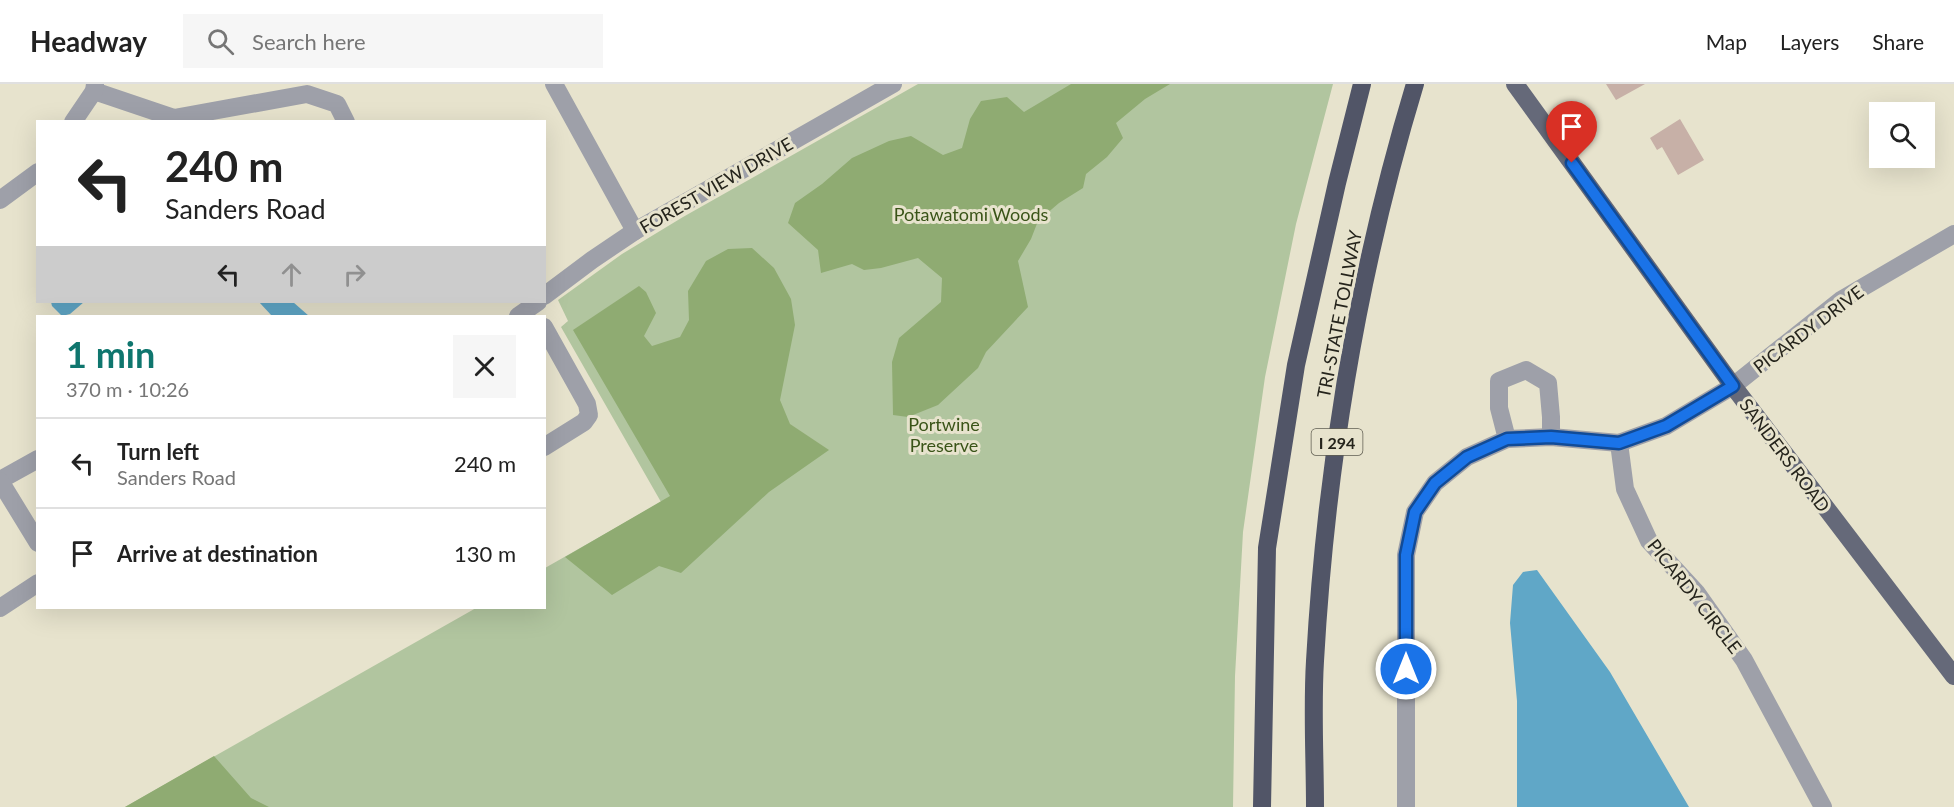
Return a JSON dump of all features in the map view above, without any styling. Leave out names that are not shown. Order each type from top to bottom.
[{"type":"highway","name":"TRI-STATE TOLLWAY","points":[[1262,807],[1267,548],[1296,365],[1362,84]]},
{"type":"highway","name":"TRI-STATE TOLLWAY","points":[[1315,807],[1315,663],[1327,510],[1341,408],[1349,351],[1391,164],[1415,84]]},
{"type":"main road","name":"SANDERS ROAD","points":[[1515,84],[1733,386],[1954,676]]},
{"type":"street","points":[[554,84],[635,231]]},
{"type":"street","name":"FOREST VIEW DRIVE","points":[[546,297],[592,260],[635,231],[893,84]]},
{"type":"street","points":[[74,120],[94,87],[174,118],[307,94],[337,104],[345,120]]},
{"type":"street","points":[[0,200],[36,173]]},
{"type":"street","name":"PICARDY DRIVE","points":[[1406,807],[1406,555],[1415,512],[1435,483],[1467,457],[1507,439],[1551,437],[1619,443],[1666,426],[1733,386],[1841,300],[1954,234]]},
{"type":"street","points":[[546,331],[587,404],[589,415],[584,422],[546,446]]},
{"type":"street","points":[[1507,439],[1499,408],[1499,381],[1526,370],[1548,383],[1551,437]]},
{"type":"street","name":"PICARDY CIRCLE","points":[[1619,443],[1625,489],[1649,541],[1696,592],[1744,660],[1823,807]]},
{"type":"street","points":[[36,460],[0,480],[36,540]]},
{"type":"street","points":[[0,608],[36,584]]},
{"type":"green space","name":"Portwine Preserve","points":[[918,84],[1333,84],[1296,224],[1265,377],[1243,532],[1235,676],[1233,807],[125,807],[474,609],[546,609],[546,567],[661,502],[561,327],[568,321],[558,300],[622,254]]},
{"type":"green space","name":"Potawatomi Woods","points":[[1071,84],[1170,84],[1145,99],[1116,123],[1123,138],[1107,157],[1086,174],[1083,188],[1059,203],[1038,221],[1018,261],[1028,307],[986,352],[978,368],[938,405],[908,417],[893,415],[892,362],[899,338],[941,302],[942,278],[918,258],[881,268],[864,270],[852,264],[821,273],[818,250],[788,223],[795,203],[822,184],[852,158],[889,141],[911,136],[943,155],[962,148],[970,119],[981,101],[1007,97],[1024,112]]},
{"type":"green space","points":[[752,248],[774,268],[791,299],[795,325],[780,400],[790,424],[829,450],[769,492],[681,573],[659,566],[612,595],[565,557],[670,496],[573,330],[639,286],[646,292],[656,313],[644,336],[652,346],[680,337],[689,320],[688,291],[706,261],[728,249]]},
{"type":"green space","points":[[214,756],[251,798],[269,807],[125,807]]},
{"type":"water","points":[[51,303],[83,303],[66,315],[61,315]]},
{"type":"water","points":[[260,303],[294,303],[308,315],[271,315]]},
{"type":"water","points":[[1537,570],[1610,672],[1689,807],[1517,807],[1517,701],[1510,623],[1513,585],[1523,572]]},
{"type":"building","points":[[1606,84],[1645,84],[1616,100]]},
{"type":"building","points":[[1680,119],[1704,160],[1678,175],[1662,147],[1657,150],[1650,138]]},
{"type":"route","points":[[1406,669],[1406,555],[1415,512],[1435,483],[1467,457],[1507,439],[1551,437],[1619,443],[1666,426],[1733,386],[1572,163]]}]
